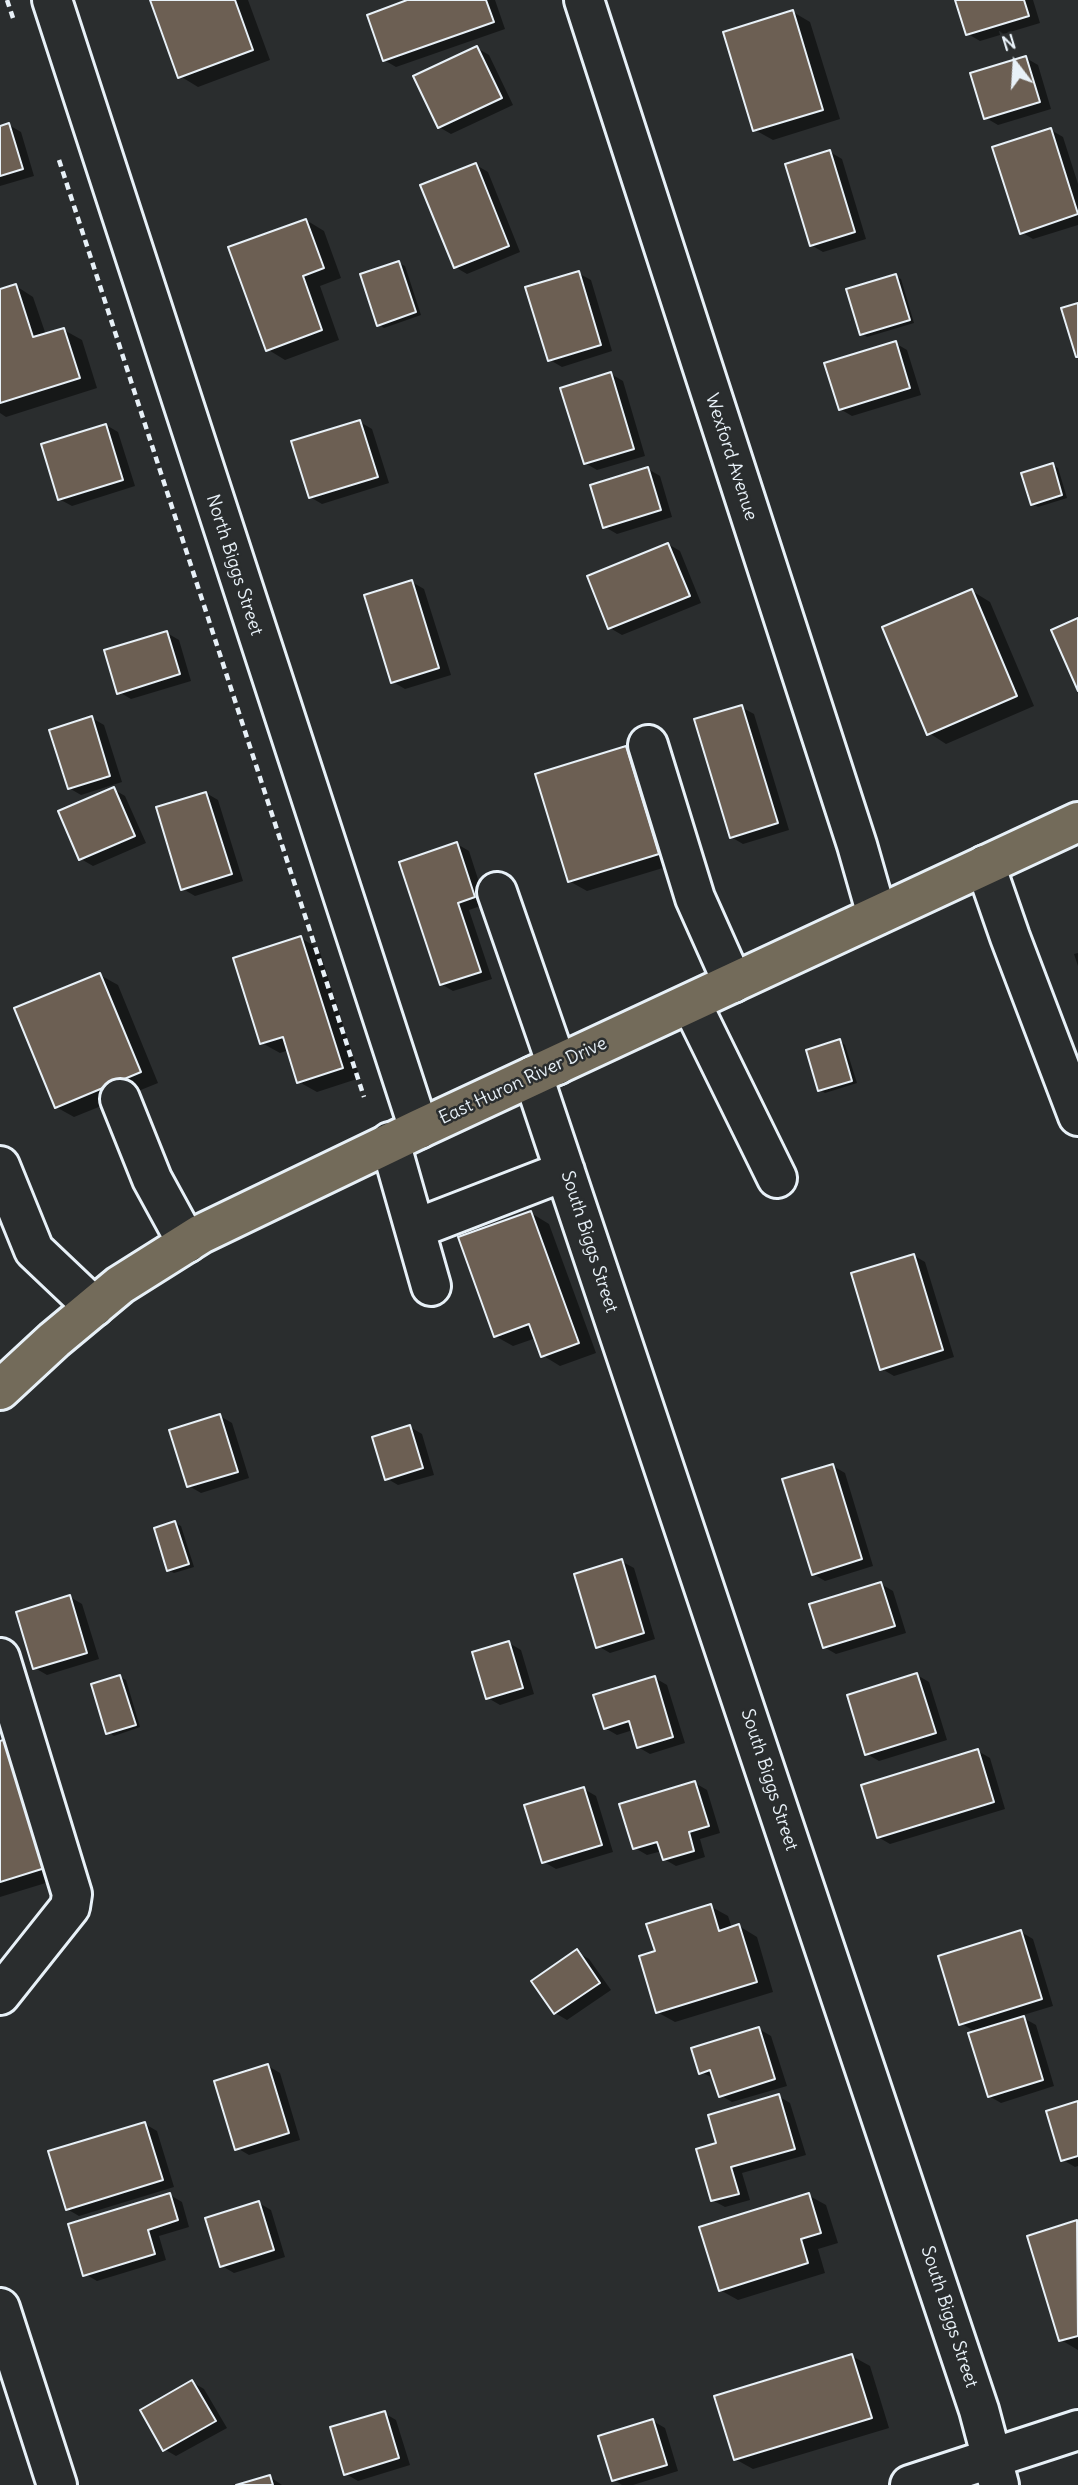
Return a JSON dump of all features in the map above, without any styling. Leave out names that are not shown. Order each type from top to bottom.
[{"type":"main road","name":"East Huron River Drive","points":[[0,1390],[120,1285],[201,1234],[404,1136],[1078,822]]},
{"type":"street","name":"North Biggs Street","points":[[51,0],[404,1136],[415,1229],[431,1286]]},
{"type":"street","name":"Wexford Avenue","points":[[584,0],[877,915]]},
{"type":"street","points":[[649,745],[695,898],[733,983]]},
{"type":"street","points":[[985,865],[1078,1115]]},
{"type":"street","name":"South Biggs Street","points":[[497,892],[545,1071],[565,1171],[979,2410],[995,2472]]},
{"type":"street","points":[[691,1003],[777,1178]]},
{"type":"street","points":[[120,1099],[152,1178],[187,1243]]},
{"type":"street","points":[[0,1166],[34,1250],[94,1307]]},
{"type":"street","points":[[415,1229],[565,1171]]},
{"type":"street","points":[[0,1658],[72,1894],[70,1907],[0,1995]]},
{"type":"street","points":[[0,2308],[57,2485]]},
{"type":"street","points":[[910,2485],[995,2472],[1078,2430]]},
{"type":"path","points":[[7,0],[14,23]]},
{"type":"path","points":[[55,148],[365,1101]]},
{"type":"building","points":[[150,0],[235,0],[253,50],[178,78]]},
{"type":"building","points":[[407,0],[486,0],[494,22],[383,61],[367,15]]},
{"type":"building","points":[[955,0],[1024,0],[1029,16],[966,35]]},
{"type":"building","points":[[793,10],[823,110],[753,131],[723,32]]},
{"type":"building","points":[[477,46],[502,98],[438,128],[413,76]]},
{"type":"building","points":[[1026,56],[1040,102],[984,119],[970,73]]},
{"type":"building","points":[[9,123],[23,169],[0,176],[0,126]]},
{"type":"building","points":[[1051,128],[1078,214],[1020,234],[992,147]]},
{"type":"building","points":[[830,150],[855,232],[810,246],[785,164]]},
{"type":"building","points":[[476,163],[509,246],[454,268],[420,185]]},
{"type":"building","points":[[306,219],[324,268],[303,276],[322,330],[266,351],[228,247]]},
{"type":"building","points":[[399,261],[416,312],[377,326],[360,274]]},
{"type":"building","points":[[579,271],[601,345],[548,361],[525,287]]},
{"type":"building","points":[[896,274],[910,320],[860,335],[846,289]]},
{"type":"building","points":[[16,284],[33,337],[64,328],[80,378],[0,403],[0,289]]},
{"type":"building","points":[[1078,303],[1078,357],[1076,357],[1061,308]]},
{"type":"building","points":[[896,341],[910,388],[839,410],[824,363]]},
{"type":"building","points":[[611,372],[634,449],[584,464],[560,388]]},
{"type":"building","points":[[360,420],[378,477],[309,498],[291,441]]},
{"type":"building","points":[[106,424],[123,480],[58,500],[41,444]]},
{"type":"building","points":[[1053,463],[1062,495],[1031,505],[1021,473]]},
{"type":"building","points":[[648,467],[661,510],[603,528],[590,485]]},
{"type":"building","points":[[668,543],[690,596],[608,629],[587,576]]},
{"type":"building","points":[[412,580],[439,668],[391,683],[364,595]]},
{"type":"building","points":[[972,589],[1017,696],[927,735],[882,627]]},
{"type":"building","points":[[1078,618],[1078,691],[1051,630]]},
{"type":"building","points":[[167,631],[180,674],[117,694],[104,650]]},
{"type":"building","points":[[742,705],[778,823],[730,838],[694,719]]},
{"type":"building","points":[[92,716],[110,776],[68,789],[49,730]]},
{"type":"building","points":[[626,746],[659,854],[568,882],[535,774]]},
{"type":"building","points":[[114,787],[135,836],[79,860],[58,811]]},
{"type":"building","points":[[206,792],[232,874],[181,890],[156,807]]},
{"type":"building","points":[[457,842],[475,897],[458,903],[481,972],[440,985],[399,862]]},
{"type":"building","points":[[301,936],[343,1068],[297,1083],[283,1037],[260,1044],[233,958]]},
{"type":"building","points":[[100,973],[141,1072],[55,1108],[14,1008]]},
{"type":"building","points":[[840,1039],[852,1081],[818,1091],[806,1050]]},
{"type":"building","points":[[531,1211],[579,1343],[541,1357],[529,1324],[494,1337],[458,1237]]},
{"type":"building","points":[[914,1254],[943,1350],[880,1370],[851,1273]]},
{"type":"building","points":[[220,1414],[238,1472],[187,1487],[169,1430]]},
{"type":"building","points":[[410,1425],[423,1468],[385,1480],[372,1437]]},
{"type":"building","points":[[833,1464],[862,1559],[812,1575],[782,1479]]},
{"type":"building","points":[[175,1521],[189,1564],[167,1571],[154,1528]]},
{"type":"building","points":[[622,1559],[644,1633],[596,1648],[574,1574]]},
{"type":"building","points":[[881,1582],[895,1626],[823,1648],[809,1604]]},
{"type":"building","points":[[70,1595],[87,1653],[33,1669],[16,1612]]},
{"type":"building","points":[[509,1641],[523,1688],[486,1699],[472,1652]]},
{"type":"building","points":[[917,1673],[936,1733],[865,1755],[847,1695]]},
{"type":"building","points":[[120,1675],[136,1725],[106,1734],[91,1684]]},
{"type":"building","points":[[655,1676],[673,1737],[637,1748],[629,1721],[604,1729],[593,1695]]},
{"type":"building","points":[[5,1739],[45,1868],[0,1882],[0,1741]]},
{"type":"building","points":[[978,1749],[994,1802],[877,1838],[861,1785]]},
{"type":"building","points":[[695,1781],[709,1826],[689,1832],[694,1851],[663,1860],[657,1842],[633,1849],[619,1804]]},
{"type":"building","points":[[584,1787],[602,1845],[542,1863],[524,1805]]},
{"type":"building","points":[[711,1904],[719,1931],[739,1924],[757,1982],[656,2013],[639,1956],[655,1951],[646,1924]]},
{"type":"building","points":[[1021,1930],[1042,1999],[959,2025],[938,1956]]},
{"type":"building","points":[[577,1949],[600,1983],[554,2014],[531,1981]]},
{"type":"building","points":[[1024,2016],[1043,2080],[988,2097],[968,2033]]},
{"type":"building","points":[[759,2027],[775,2079],[719,2097],[710,2070],[699,2074],[691,2048]]},
{"type":"building","points":[[268,2064],[289,2133],[235,2150],[214,2081]]},
{"type":"building","points":[[779,2094],[795,2149],[731,2167],[739,2194],[711,2201],[696,2149],[716,2143],[708,2115]]},
{"type":"building","points":[[1078,2101],[1078,2156],[1061,2161],[1046,2111]]},
{"type":"building","points":[[145,2122],[163,2180],[66,2210],[48,2151]]},
{"type":"building","points":[[170,2193],[178,2220],[148,2230],[155,2254],[83,2276],[68,2224]]},
{"type":"building","points":[[809,2193],[821,2233],[801,2239],[808,2263],[719,2291],[699,2227]]},
{"type":"building","points":[[259,2201],[274,2250],[220,2267],[205,2218]]},
{"type":"building","points":[[1077,2220],[1078,2336],[1059,2341],[1027,2236]]},
{"type":"building","points":[[852,2354],[872,2418],[734,2460],[714,2396]]},
{"type":"building","points":[[192,2380],[216,2421],[163,2451],[140,2410]]},
{"type":"building","points":[[385,2411],[399,2458],[344,2475],[330,2427]]},
{"type":"building","points":[[653,2419],[667,2465],[612,2481],[598,2436]]},
{"type":"building","points":[[270,2475],[273,2485],[236,2485]]}]
